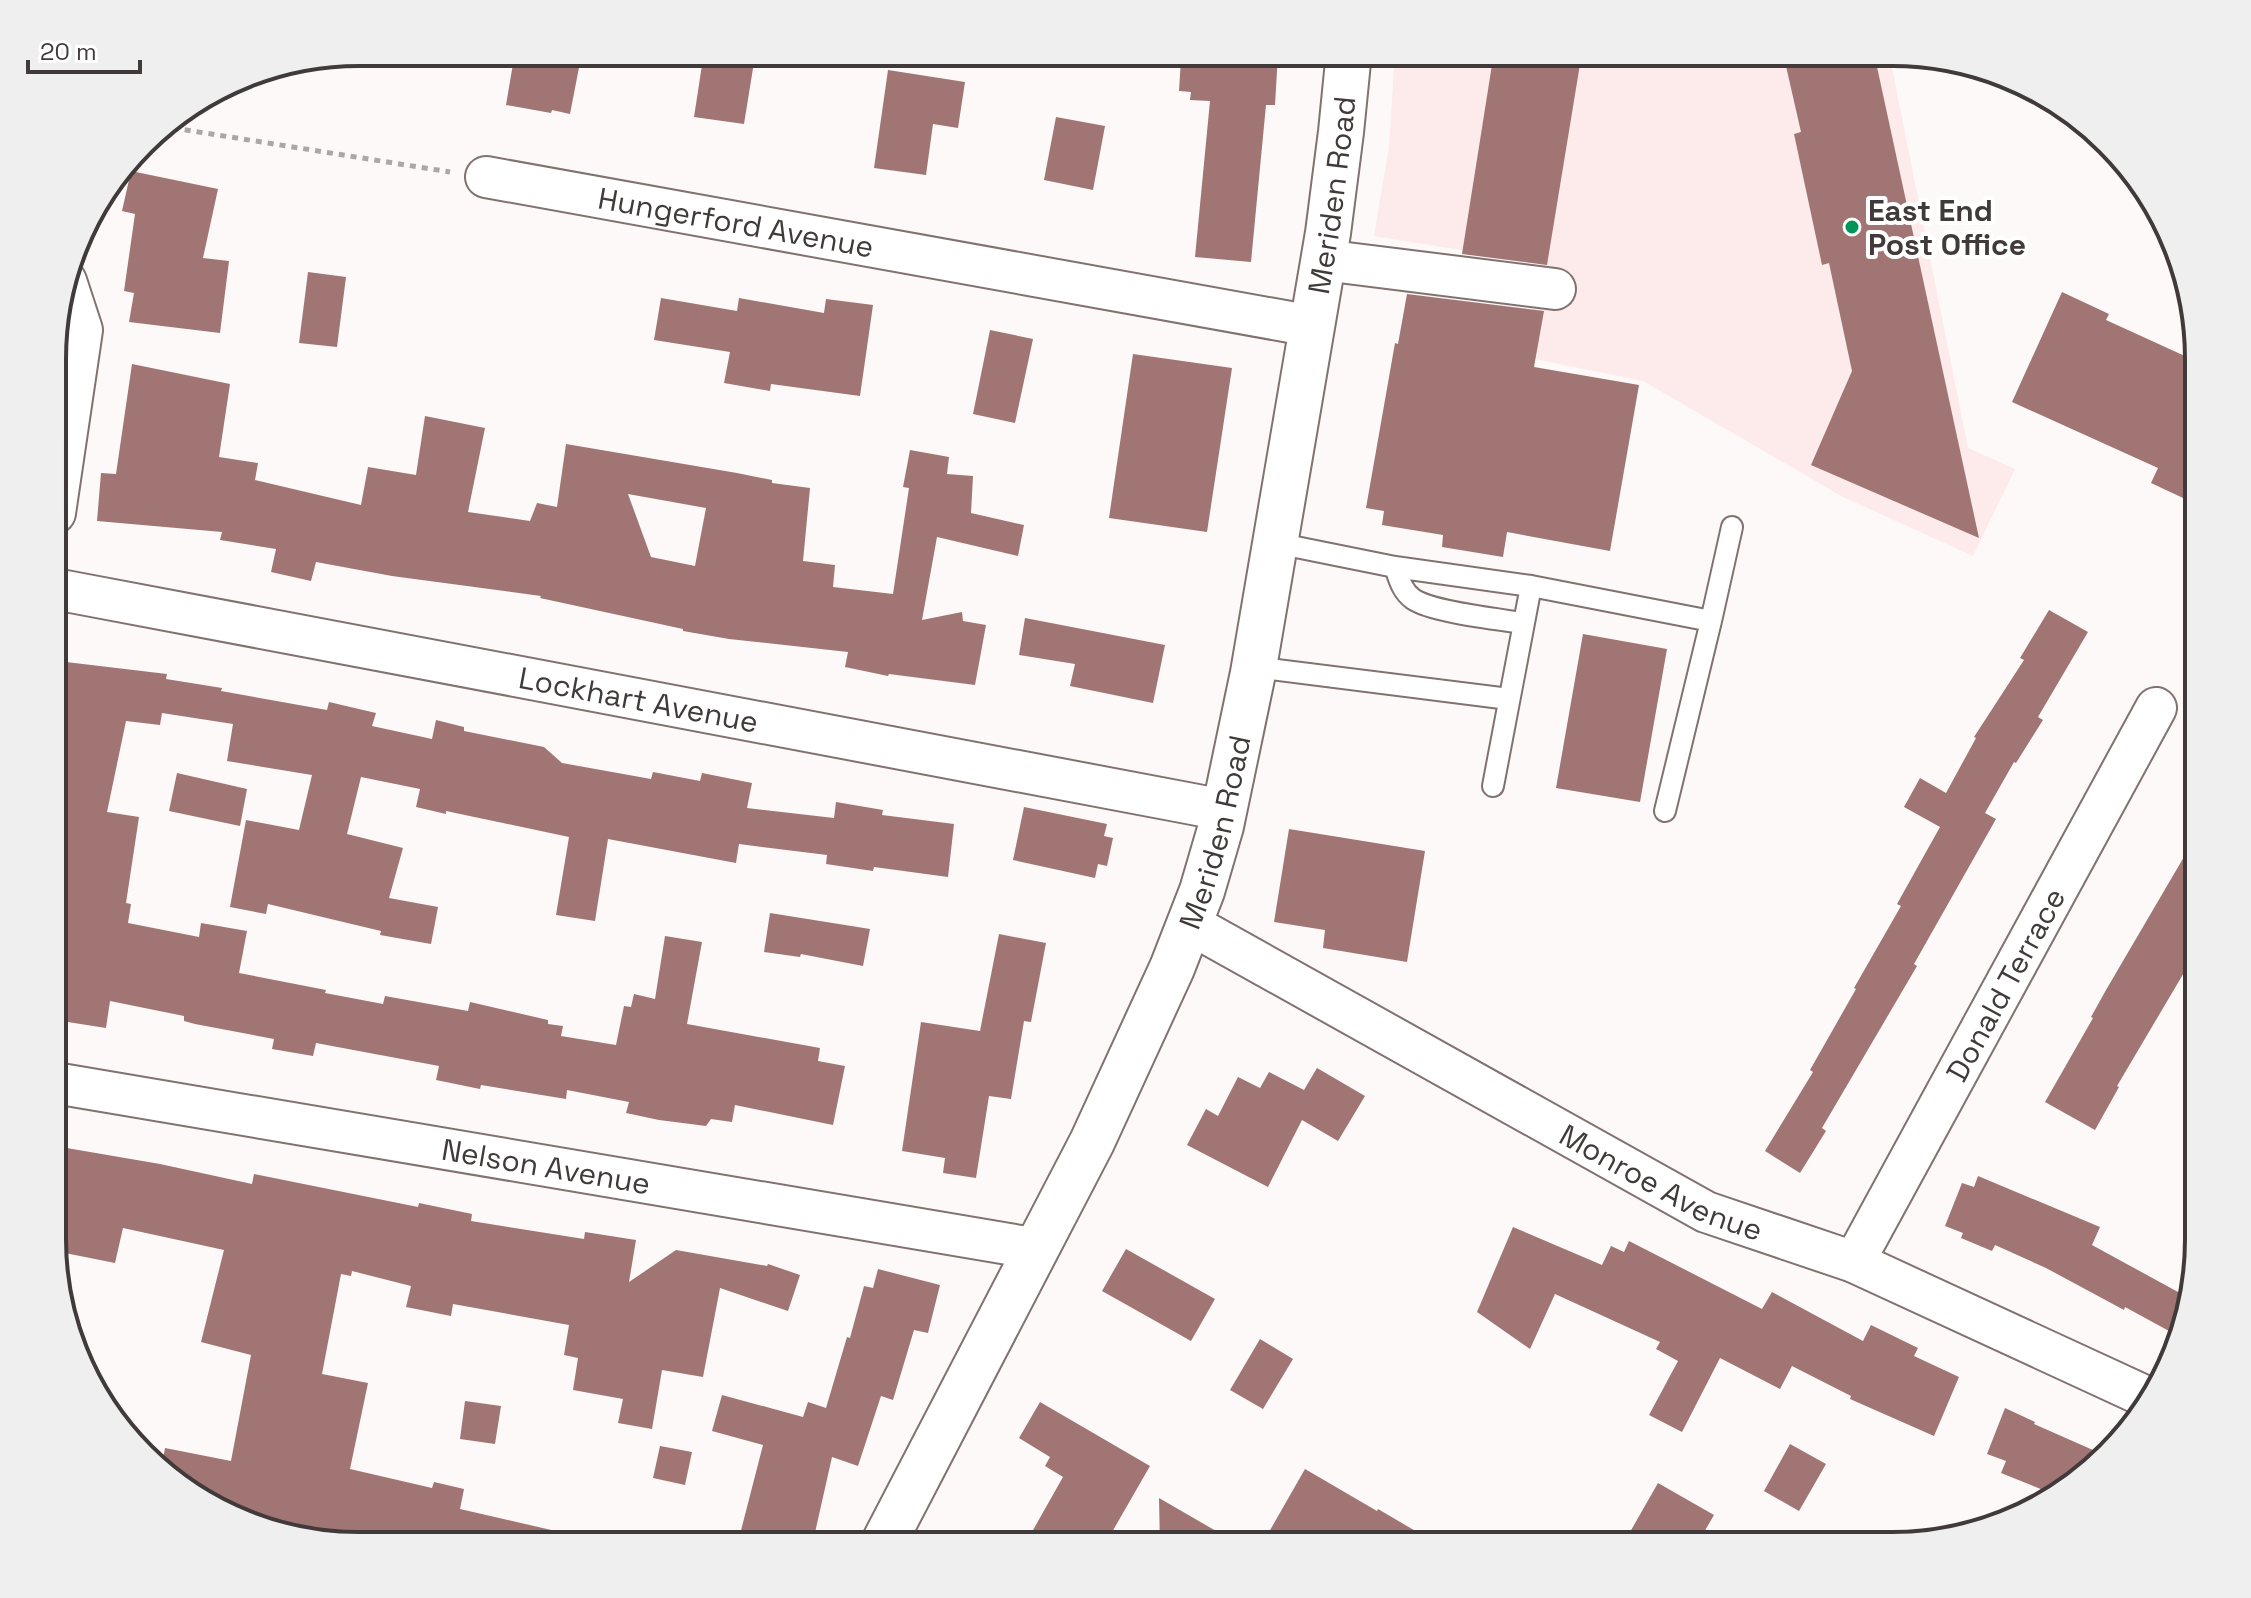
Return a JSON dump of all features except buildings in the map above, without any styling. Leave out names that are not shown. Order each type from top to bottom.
[{"type":"main road","name":"Meriden Road","points":[[889,1532],[1038,1249],[1130,1061],[1202,891],[1224,810],[1276,543],[1335,183],[1348,66]]},
{"type":"street","name":"Hungerford Avenue","points":[[486,177],[1312,326]]},
{"type":"street","points":[[1323,260],[1555,289]]},
{"type":"street","points":[[66,438],[82,330],[72,300]]},
{"type":"street","name":"Lockhart Avenue","points":[[66,591],[1224,810]]},
{"type":"street","name":"Donald Terrace","points":[[1854,1262],[2156,708]]},
{"type":"street","name":"Monroe Avenue","points":[[1190,924],[1706,1212],[1854,1262],[2141,1394]]},
{"type":"street","name":"Nelson Avenue","points":[[66,1085],[1038,1249]]},
{"type":"lane","points":[[1665,811],[1732,527]]},
{"type":"lane","points":[[1276,543],[1395,567],[1531,586],[1711,621]]},
{"type":"lane","points":[[1395,567],[1401,587],[1412,598],[1429,606],[1523,623]]},
{"type":"lane","points":[[1493,786],[1531,586]]},
{"type":"lane","points":[[1254,667],[1509,699]]},
{"type":"path","points":[[179,129],[486,177]]},
{"type":"shaded area","points":[[1394,66],[1892,66],[1968,448],[2015,469],[1973,556],[1843,497],[1643,381],[1525,357],[1541,263],[1374,236],[1389,147]]},
{"type":"place","name":"East End Post Office","points":[[1852,227]]}]
